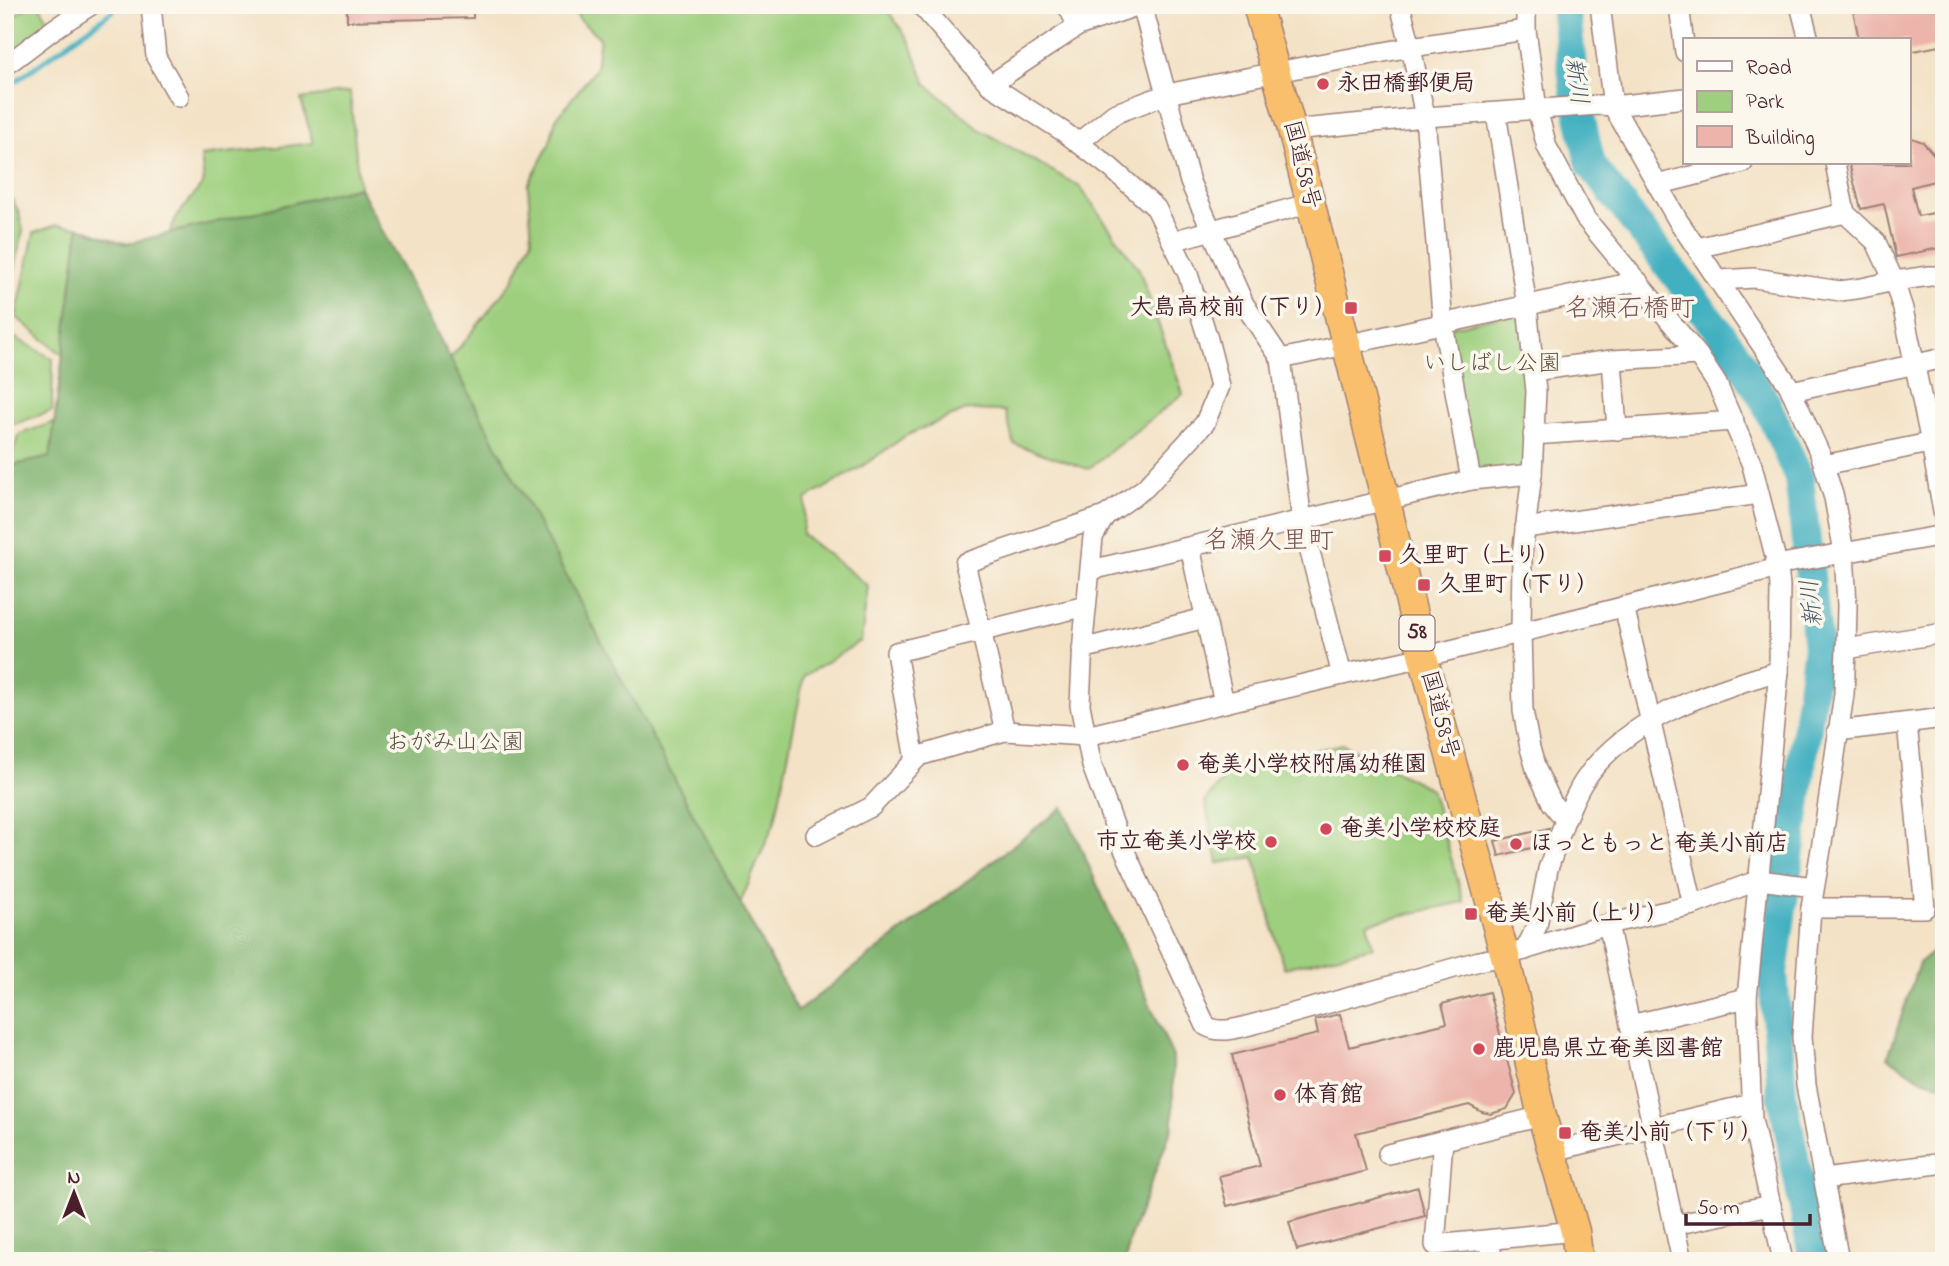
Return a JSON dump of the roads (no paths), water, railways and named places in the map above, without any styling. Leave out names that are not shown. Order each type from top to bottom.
[{"type":"highway","name":"国道58号","points":[[1257,5],[1311,203],[1423,657],[1515,953],[1542,1116],[1575,1231],[1579,1261]]},
{"type":"street","points":[[5,66],[91,5]]},
{"type":"street","points":[[151,5],[156,57],[179,97]]},
{"type":"street","points":[[921,5],[990,85],[1064,132],[1111,168],[1156,208],[1188,274],[1220,386],[1205,423],[1186,445],[1145,488],[1105,516],[965,563],[1004,731]]},
{"type":"street","points":[[1067,5],[1078,26]]},
{"type":"street","points":[[990,85],[1078,26],[1141,5],[1190,182],[1244,304],[1281,359],[1302,520],[1342,675]]},
{"type":"street","points":[[1400,5],[1425,117],[1443,324],[1471,480]]},
{"type":"street","points":[[1526,5],[1526,30],[1543,109],[1547,147],[1585,218],[1698,355],[1717,384],[1752,466],[1782,565],[1779,671],[1747,998],[1752,1119],[1783,1261]]},
{"type":"street","points":[[1600,5],[1606,106],[1791,391],[1824,465],[1835,498],[1839,554],[1847,605],[1846,649],[1843,694],[1811,908],[1802,1037],[1806,1084],[1839,1261]]},
{"type":"street","points":[[1679,5],[1683,38]]},
{"type":"street","points":[[1800,5],[1808,38]]},
{"type":"street","points":[[1078,143],[1114,114],[1167,94],[1411,47],[1526,30]]},
{"type":"street","points":[[1292,130],[1425,117],[1606,106],[1683,98]]},
{"type":"street","points":[[1496,113],[1527,306],[1536,391],[1532,474],[1522,555],[1523,711],[1536,769],[1552,803],[1564,820]]},
{"type":"street","points":[[1657,185],[1701,168],[1735,164]]},
{"type":"street","points":[[1835,164],[1845,213],[1876,242],[1894,281],[1903,309],[1914,364],[1937,442],[1944,517]]},
{"type":"street","points":[[1172,241],[1311,203]]},
{"type":"street","points":[[1697,248],[1845,213]]},
{"type":"street","points":[[1718,280],[1755,278],[1840,291],[1894,281],[1944,276]]},
{"type":"street","points":[[1281,359],[1638,281]]},
{"type":"street","points":[[1533,371],[1612,360],[1698,355]]},
{"type":"street","points":[[1791,391],[1944,358]]},
{"type":"street","points":[[1612,360],[1617,430]]},
{"type":"street","points":[[1534,435],[1734,421]]},
{"type":"street","points":[[1824,465],[1937,442]]},
{"type":"street","points":[[1091,570],[1471,480],[1532,474]]},
{"type":"street","points":[[1525,528],[1759,494]]},
{"type":"street","points":[[1105,516],[1093,537],[1082,649],[1080,705],[1092,766],[1120,841],[1206,1026],[1213,1031],[1258,1023],[1515,953],[1608,924],[1693,905],[1759,880],[1814,887]]},
{"type":"street","points":[[816,835],[871,807],[919,756],[1004,731],[1086,736],[1423,657],[1782,565],[1944,535]]},
{"type":"street","points":[[1190,547],[1224,703]]},
{"type":"street","points":[[915,760],[897,652],[1086,606]]},
{"type":"street","points":[[1624,606],[1693,905]]},
{"type":"street","points":[[1082,649],[1205,618]]},
{"type":"street","points":[[1846,649],[1944,633]]},
{"type":"street","points":[[1515,953],[1537,926],[1548,869],[1564,820],[1584,781],[1616,745],[1650,722],[1695,699],[1779,671]]},
{"type":"street","points":[[1837,731],[1944,718]]},
{"type":"street","points":[[1811,908],[1925,908],[1907,723]]},
{"type":"street","points":[[1608,924],[1682,1261]]},
{"type":"street","points":[[1630,1024],[1747,998]]},
{"type":"street","points":[[1553,1151],[1751,1104]]},
{"type":"street","points":[[1388,1154],[1542,1116]]},
{"type":"street","points":[[1443,1140],[1435,1245],[1575,1231]]},
{"type":"street","points":[[1824,1178],[1944,1163]]},
{"type":"street","points":[[1674,1225],[1771,1205]]},
{"type":"street","points":[[1490,1240],[1492,1261]]},
{"type":"waterway","points":[[5,89],[121,5]]},
{"type":"waterway","name":"新川","points":[[1565,5],[1575,93],[1591,165],[1734,351],[1765,401],[1799,478],[1818,647],[1773,973],[1782,1094],[1814,1261]]},
{"type":"place","name":"永田橋郵便局","points":[[1323,84]]},
{"type":"place","name":"大島高校前（下り）","points":[[1351,308]]},
{"type":"place","name":"久里町（上り）","points":[[1385,556]]},
{"type":"place","name":"久里町（下り）","points":[[1424,585]]},
{"type":"place","name":"奄美小学校附属幼稚園","points":[[1183,765]]},
{"type":"place","name":"奄美小学校校庭","points":[[1326,829]]},
{"type":"place","name":"市立奄美小学校","points":[[1271,842]]},
{"type":"place","name":"ほっともっと 奄美小前店","points":[[1516,844]]},
{"type":"place","name":"奄美小前（上り）","points":[[1471,914]]},
{"type":"place","name":"鹿児島県立奄美図書館","points":[[1479,1049]]},
{"type":"place","name":"体育館","points":[[1280,1095]]},
{"type":"place","name":"奄美小前（下り）","points":[[1565,1133]]},
{"type":"district","name":"名瀬石橋町","points":[[1630,310]]},
{"type":"district","name":"名瀬久里町","points":[[1269,542]]},
{"type":"park label","name":"いしばし公園","points":[[1492,364]]},
{"type":"park label","name":"おがみ山公園","points":[[455,743]]}]
